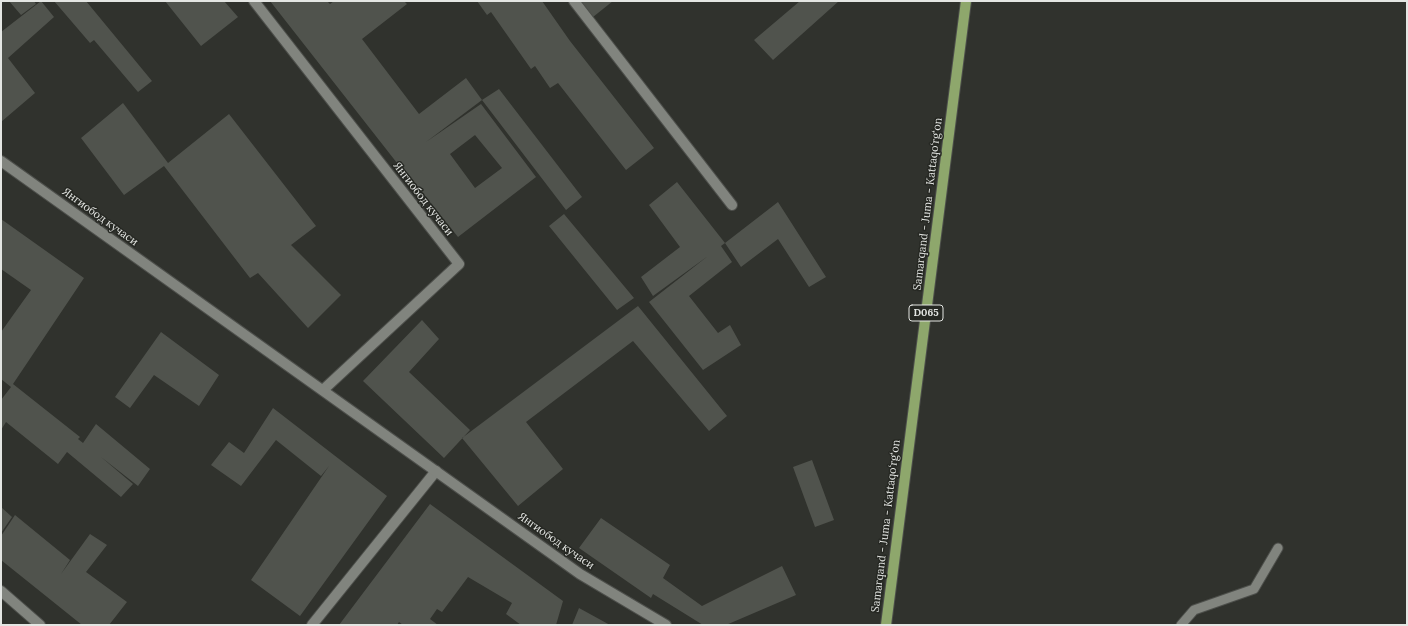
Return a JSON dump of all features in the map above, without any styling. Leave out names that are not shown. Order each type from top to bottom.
[{"type":"main road","name":"Samarqand - Juma - Kattaqo‘rg‘on","points":[[886,625],[966,1]]},
{"type":"street","name":"Янгиобод кучаси","points":[[254,1],[459,264],[323,390]]},
{"type":"street","points":[[574,1],[732,205]]},
{"type":"street","name":"Янгиобод кучаси","points":[[1,161],[580,574],[666,625]]},
{"type":"street","points":[[312,625],[436,471]]},
{"type":"street","points":[[1,591],[40,625]]},
{"type":"lane","points":[[1182,625],[1194,610],[1254,589],[1278,548]]},
{"type":"building","points":[[9,1],[34,1],[36,4],[21,15]]},
{"type":"building","points":[[41,1],[54,17],[8,58],[35,93],[1,122],[1,32]]},
{"type":"building","points":[[54,1],[86,1],[152,81],[138,92],[94,40],[90,43]]},
{"type":"building","points":[[165,1],[224,1],[238,17],[201,46]]},
{"type":"building","points":[[270,1],[327,1],[330,4],[334,1],[404,1],[407,4],[362,39],[419,114],[466,78],[482,100],[426,142],[481,104],[536,177],[458,237],[398,162],[397,163]],"holes":[[[475,135],[502,168],[475,188],[450,154]]]},
{"type":"building","points":[[477,1],[542,1],[570,41],[654,148],[626,170],[558,83],[550,88],[535,66],[531,69],[491,12],[487,15]]},
{"type":"building","points":[[580,1],[613,1],[593,17]]},
{"type":"building","points":[[800,1],[839,1],[773,60],[754,40]]},
{"type":"building","points":[[499,89],[582,197],[566,210],[482,100]]},
{"type":"building","points":[[123,103],[168,163],[229,114],[316,226],[291,245],[341,295],[308,328],[258,273],[250,278],[164,166],[124,195],[81,138]]},
{"type":"building","points":[[677,182],[725,243],[721,246],[732,262],[689,296],[718,333],[730,325],[741,345],[703,370],[649,302],[708,256],[653,296],[641,277],[680,247],[649,205]]},
{"type":"building","points":[[778,202],[826,277],[809,287],[778,239],[741,267],[725,243]]},
{"type":"building","points":[[564,214],[634,298],[617,310],[549,226]]},
{"type":"building","points":[[1,219],[84,278],[13,384],[80,437],[78,439],[83,443],[96,424],[150,469],[138,486],[101,457],[133,484],[121,497],[67,452],[58,464],[6,422],[1,430],[1,400],[11,387],[1,379],[1,332],[31,290],[1,269]]},
{"type":"building","points":[[638,306],[727,416],[709,431],[633,341],[526,422],[563,469],[518,506],[462,438]]},
{"type":"building","points":[[422,320],[439,339],[409,372],[470,430],[444,458],[363,381]]},
{"type":"building","points":[[161,332],[219,375],[199,406],[154,375],[130,408],[115,397]]},
{"type":"building","points":[[273,408],[387,496],[300,616],[251,580],[329,466],[321,476],[276,440],[241,486],[211,465],[229,442],[244,453]]},
{"type":"building","points":[[812,460],[834,520],[815,527],[793,467]]},
{"type":"building","points":[[430,504],[563,601],[556,625],[521,625],[506,614],[512,603],[468,577],[442,612],[437,609],[430,619],[438,625],[403,625],[399,622],[397,625],[339,625]]},
{"type":"building","points":[[1,507],[12,517],[1,533]]},
{"type":"building","points":[[15,515],[70,560],[61,574],[90,534],[107,545],[86,572],[127,602],[109,625],[82,625],[1,560],[1,536]]},
{"type":"building","points":[[601,518],[670,565],[663,578],[702,606],[782,566],[796,595],[726,625],[703,625],[653,594],[651,598],[579,548]]},
{"type":"building","points":[[579,608],[610,625],[572,625]]}]
